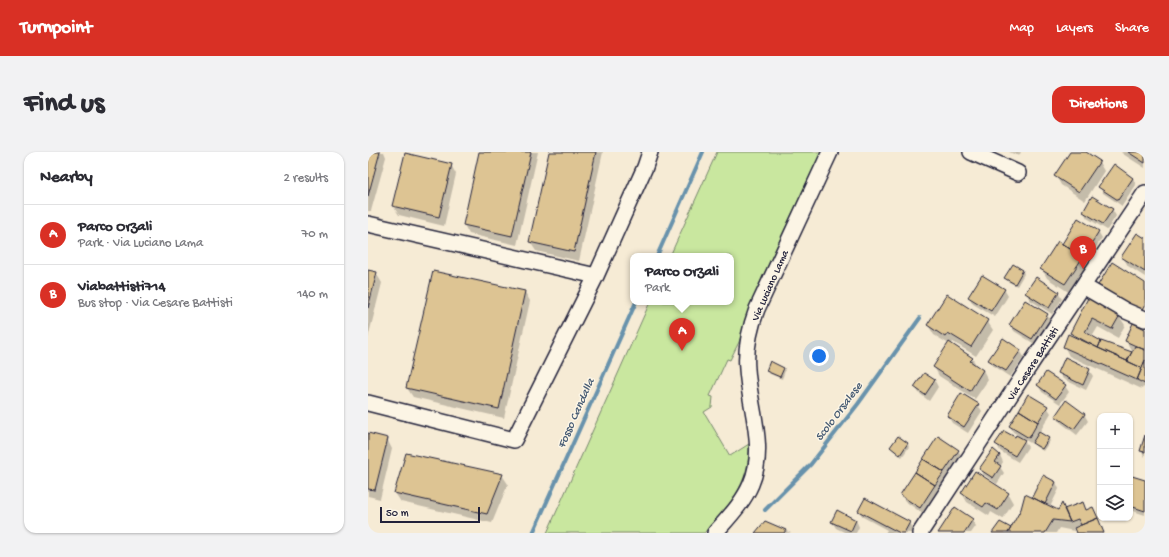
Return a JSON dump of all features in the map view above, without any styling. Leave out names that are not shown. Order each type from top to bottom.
[{"type":"street","points":[[368,403],[514,440],[596,276],[645,167],[650,152]]},
{"type":"street","name":"Via Luciano Lama","points":[[715,533],[747,492],[755,475],[757,466],[758,446],[746,368],[748,338],[753,320],[830,152]]},
{"type":"street","points":[[971,152],[1018,173]]},
{"type":"street","name":"Via Cesare Battisti","points":[[920,533],[1145,193]]},
{"type":"street","points":[[368,224],[596,276]]},
{"type":"street","points":[[1083,286],[1126,311],[1145,319]]},
{"type":"green space","points":[[717,152],[821,152],[763,276],[749,310],[739,342],[730,360],[727,359],[710,396],[713,397],[712,407],[704,412],[730,456],[749,444],[746,471],[742,483],[722,513],[704,533],[547,533],[649,305],[734,305],[734,253],[671,253]]},
{"type":"building","points":[[368,152],[380,152],[368,196]]},
{"type":"building","points":[[479,152],[531,152],[512,236],[463,225]]},
{"type":"building","points":[[549,152],[596,152],[574,252],[529,242]]},
{"type":"building","points":[[1070,152],[1086,152],[1100,161],[1079,192],[1054,176]]},
{"type":"building","points":[[1128,152],[1145,152],[1145,163]]},
{"type":"building","points":[[405,153],[452,164],[439,217],[392,206]]},
{"type":"building","points":[[1114,164],[1133,178],[1118,200],[1098,187]]},
{"type":"building","points":[[1092,196],[1113,209],[1103,224],[1083,212]]},
{"type":"building","points":[[1078,218],[1099,231],[1083,257],[1062,244]]},
{"type":"building","points":[[1137,233],[1145,238],[1145,272],[1121,257]]},
{"type":"building","points":[[1058,241],[1083,257],[1065,284],[1040,269]]},
{"type":"building","points":[[1112,262],[1145,283],[1145,306],[1141,312],[1098,285]]},
{"type":"building","points":[[1013,264],[1023,270],[1015,284],[1004,278]]},
{"type":"building","points":[[368,270],[377,272],[368,308]]},
{"type":"building","points":[[433,271],[525,291],[499,409],[406,388]]},
{"type":"building","points":[[982,275],[1005,289],[991,311],[968,297]]},
{"type":"building","points":[[1036,277],[1059,292],[1049,308],[1025,293]]},
{"type":"building","points":[[947,294],[988,320],[971,347],[948,333],[945,337],[927,325]]},
{"type":"building","points":[[1088,298],[1120,315],[1112,329],[1092,319],[1085,332],[1101,341],[1098,348],[1070,333]]},
{"type":"building","points":[[1025,300],[1048,314],[1032,339],[1009,325]]},
{"type":"building","points":[[1133,323],[1145,329],[1145,350],[1125,341]]},
{"type":"building","points":[[1068,334],[1142,368],[1137,380],[1063,347]]},
{"type":"building","points":[[1003,338],[1021,350],[1006,371],[988,360]]},
{"type":"building","points":[[1101,341],[1132,352],[1127,361],[1098,348]]},
{"type":"building","points":[[949,342],[973,358],[970,361],[983,370],[970,391],[933,367]]},
{"type":"building","points":[[1135,346],[1145,350],[1145,360],[1142,368],[1127,361]]},
{"type":"building","points":[[1065,357],[1090,369],[1083,385],[1058,373]]},
{"type":"building","points":[[1145,360],[1145,384],[1137,380]]},
{"type":"building","points":[[770,361],[784,368],[780,377],[766,371]]},
{"type":"building","points":[[1046,372],[1066,385],[1056,399],[1037,385]]},
{"type":"building","points":[[924,373],[935,380],[925,395],[914,387]]},
{"type":"building","points":[[961,393],[979,404],[964,427],[947,416]]},
{"type":"building","points":[[1028,394],[1048,406],[1038,422],[1019,410]]},
{"type":"building","points":[[1066,400],[1085,414],[1074,429],[1055,416]]},
{"type":"building","points":[[1019,410],[1038,422],[1029,438],[1009,426]]},
{"type":"building","points":[[1004,431],[1025,440],[1015,456],[995,444]]},
{"type":"building","points":[[1039,432],[1049,438],[1042,449],[1032,443]]},
{"type":"building","points":[[368,433],[388,438],[375,490],[368,489]]},
{"type":"building","points":[[1145,435],[1145,452],[1140,451]]},
{"type":"building","points":[[898,436],[908,443],[900,455],[890,447]]},
{"type":"building","points":[[938,436],[959,450],[944,472],[923,459]]},
{"type":"building","points":[[993,449],[1000,455],[995,462],[1001,466],[993,478],[979,469]]},
{"type":"building","points":[[406,453],[503,474],[487,514],[394,493]]},
{"type":"building","points":[[923,459],[944,472],[935,485],[915,472]]},
{"type":"building","points":[[975,471],[1009,493],[998,510],[986,503],[983,507],[961,493]]},
{"type":"building","points":[[915,472],[935,485],[920,508],[900,495]]},
{"type":"building","points":[[1043,475],[1056,482],[1045,504],[1032,497]]},
{"type":"building","points":[[1133,476],[1145,480],[1145,511],[1133,507]]},
{"type":"building","points":[[1025,494],[1058,510],[1062,503],[1070,522],[1053,520],[1045,533],[1008,533],[1021,509]]},
{"type":"building","points":[[865,498],[910,522],[904,533],[900,533],[858,511]]},
{"type":"building","points":[[1083,502],[1086,510],[1093,507],[1097,518],[1081,525],[1078,519],[1070,522],[1064,509]]},
{"type":"building","points":[[955,507],[973,519],[964,533],[938,533]]},
{"type":"building","points":[[837,510],[856,520],[851,531],[831,522]]},
{"type":"building","points":[[1097,518],[1104,533],[1076,533],[1074,528]]},
{"type":"building","points":[[765,521],[786,530],[784,533],[755,533]]},
{"type":"building","points":[[1000,522],[1011,528],[1008,533],[992,533]]},
{"type":"waterway","name":"Fosso Candalla","points":[[658,253],[703,152]]},
{"type":"waterway","name":"Fosso Candalla","points":[[533,533],[635,305]]},
{"type":"waterway","name":"Scolo Orsalese","points":[[765,510],[811,464],[858,404],[920,318]]},
{"type":"place","name":"Viabattisti714","points":[[1083,269]]},
{"type":"place","name":"Parco Orzali","points":[[682,351]]}]
